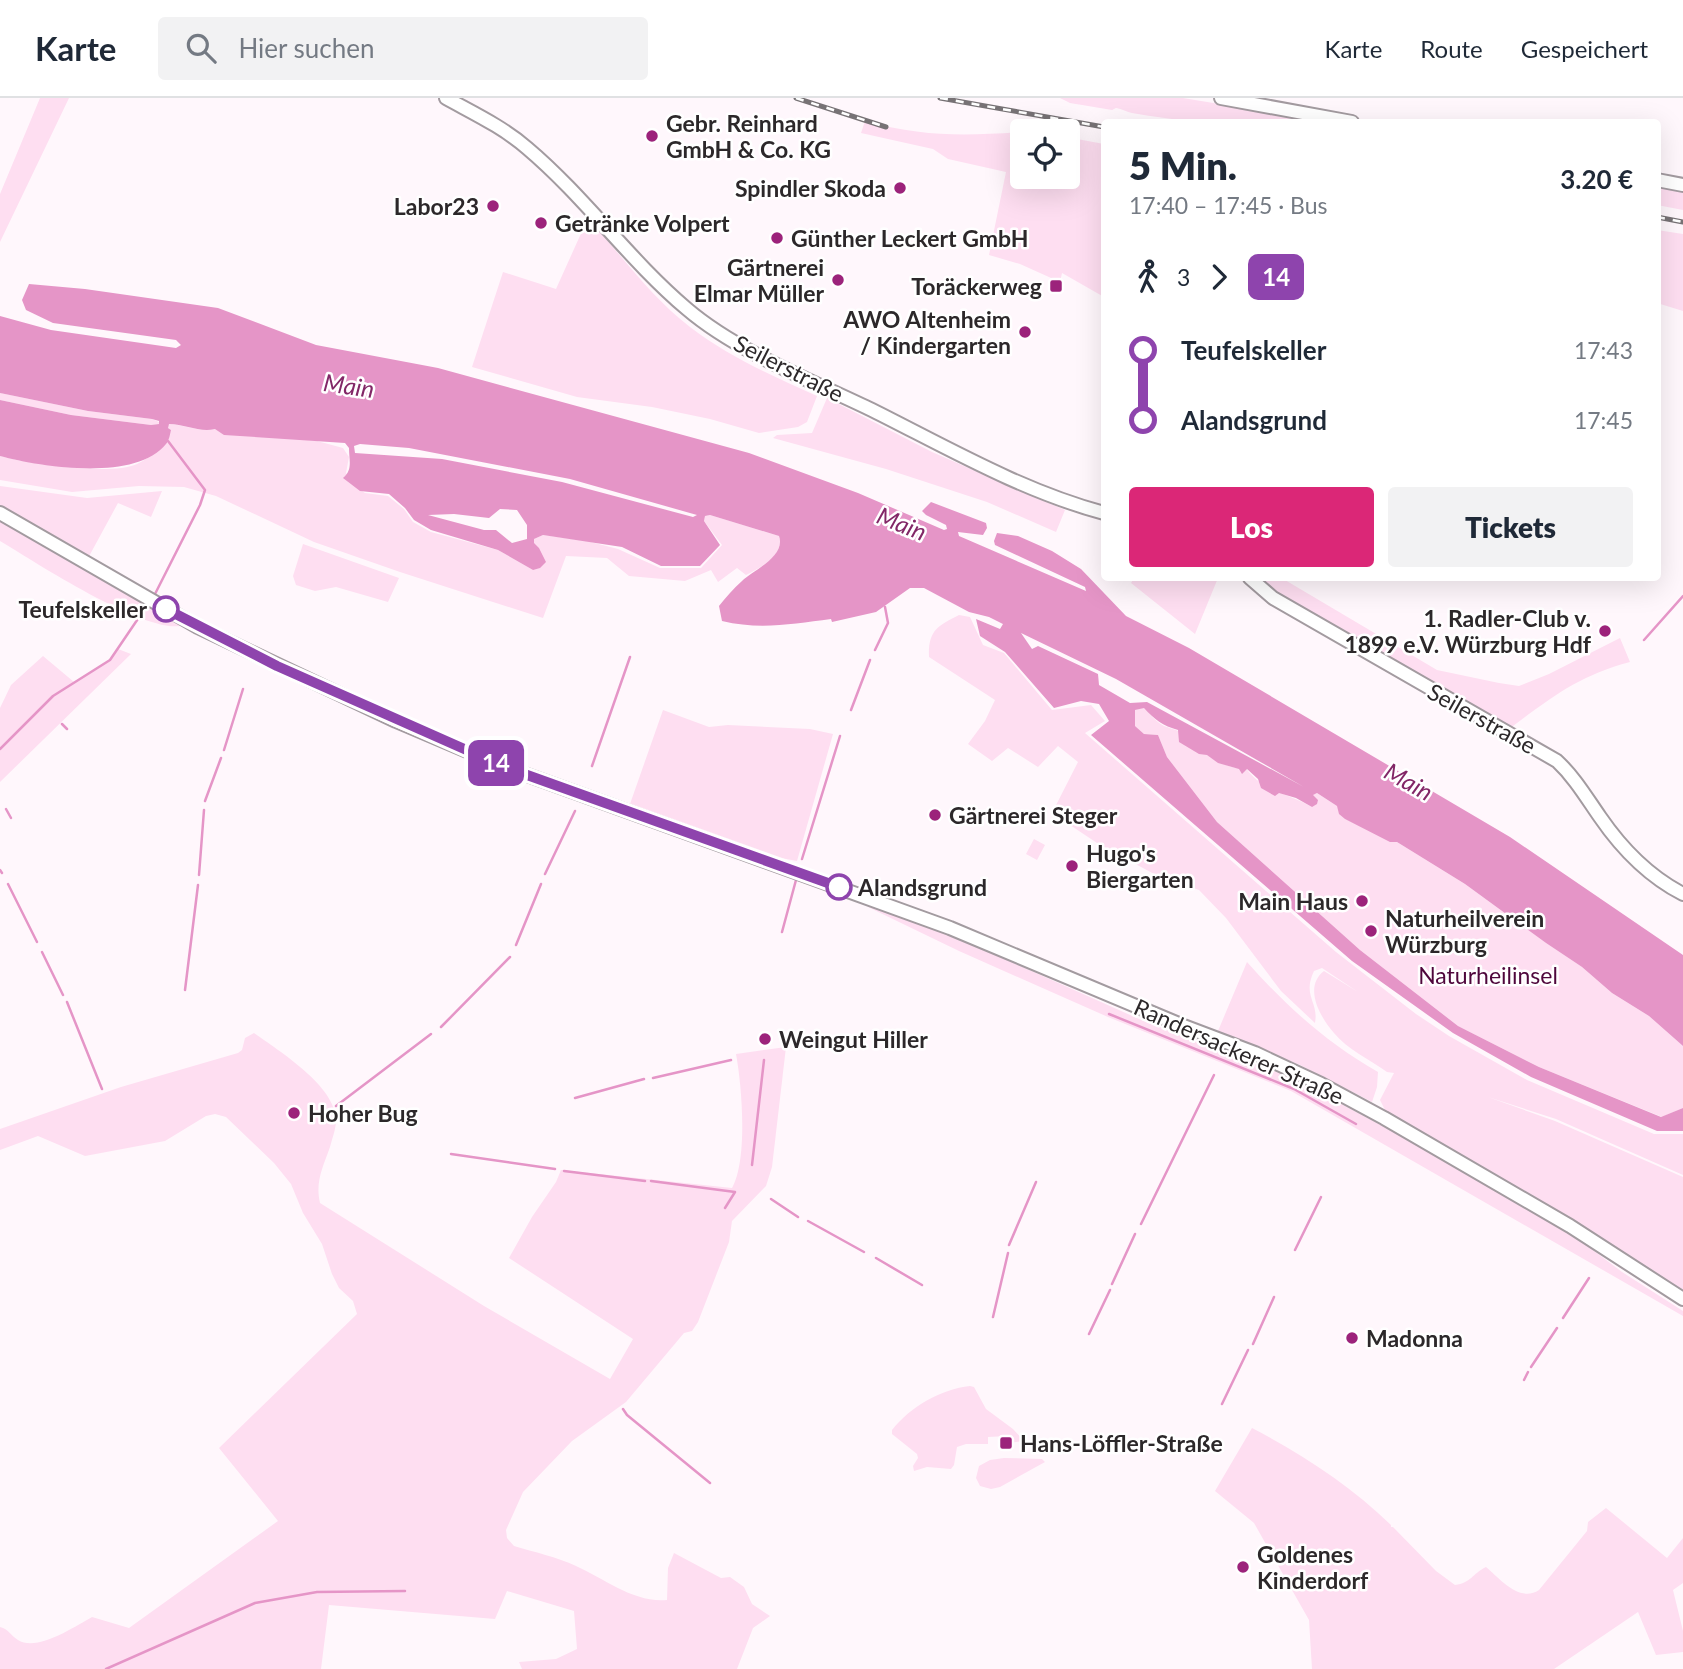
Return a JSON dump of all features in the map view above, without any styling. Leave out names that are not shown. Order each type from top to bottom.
[{"type":"main road","name":"Seilerstraße","points":[[446,98],[495,125],[525,146],[559,177],[663,288],[699,319],[729,339],[946,449],[1076,505],[1101,512]]},
{"type":"main road","points":[[1221,98],[1336,119]]},
{"type":"main road","points":[[1661,181],[1683,185]]},
{"type":"main road","name":"Randersackerer Straße","points":[[0,513],[153,603],[277,666],[505,767],[950,928],[1181,1025],[1255,1053],[1384,1118],[1570,1226],[1683,1300]]},
{"type":"main road","name":"Seilerstraße","points":[[1253,581],[1273,598],[1557,761],[1569,772],[1622,846],[1664,884],[1683,894]]},
{"type":"green space","points":[[40,98],[69,98],[0,242],[0,194]]},
{"type":"green space","points":[[1060,98],[1183,98],[1311,119],[1170,119],[1116,108],[1112,110],[1070,103]]},
{"type":"green space","points":[[865,121],[906,130],[944,134],[1010,133],[1010,189],[1080,189],[1080,140],[1101,143],[1101,295],[1062,273],[1060,282],[1020,264],[989,255],[1006,172],[948,159],[933,149],[861,133]]},
{"type":"green space","points":[[1661,186],[1683,191],[1683,210],[1661,206]]},
{"type":"green space","points":[[588,218],[649,289],[690,327],[736,357],[817,396],[807,422],[798,427],[759,433],[652,407],[577,397],[472,367],[503,272],[556,289]]},
{"type":"green space","points":[[1661,231],[1683,234],[1683,311],[1661,304]]},
{"type":"green space","points":[[0,393],[88,411],[152,419],[160,424],[71,415],[0,400]]},
{"type":"green space","points":[[827,398],[932,452],[1065,510],[1056,532],[987,502],[886,469],[773,438],[777,435],[812,433]]},
{"type":"green space","points":[[168,424],[317,441],[343,448],[349,457],[346,473],[356,487],[365,493],[388,496],[404,509],[413,522],[431,532],[498,550],[533,570],[534,539],[543,535],[587,541],[618,549],[660,568],[701,568],[722,545],[704,521],[705,516],[710,515],[779,536],[780,543],[775,555],[758,569],[746,575],[737,568],[718,582],[711,570],[685,581],[629,576],[607,558],[566,556],[543,618],[314,542],[216,496],[184,487],[139,486],[72,492],[0,480],[0,456],[90,469],[137,464],[153,454],[166,441],[171,430]]},
{"type":"green space","points":[[0,486],[87,498],[162,491],[151,517],[118,503],[87,560],[0,508]]},
{"type":"green space","points":[[0,516],[186,624],[170,626],[148,621],[65,580],[0,541]]},
{"type":"green space","points":[[303,544],[399,578],[388,602],[336,587],[315,591],[296,585],[293,576]]},
{"type":"green space","points":[[1132,581],[1217,581],[1195,634],[1131,583]]},
{"type":"green space","points":[[1263,581],[1287,581],[1437,670],[1499,683],[1519,686],[1620,638],[1630,662],[1580,681],[1552,697],[1509,729],[1276,595]]},
{"type":"green space","points":[[959,615],[970,617],[983,645],[1004,653],[1052,710],[1091,705],[1105,721],[1085,733],[1336,952],[1416,1014],[1527,1080],[1654,1134],[1683,1134],[1683,1175],[1556,1119],[1488,1097],[1555,1121],[1683,1177],[1683,1293],[1572,1220],[1386,1112],[1380,1100],[1394,1073],[1387,1072],[1359,1054],[1334,1033],[1319,1011],[1314,993],[1318,978],[1324,971],[1358,992],[1322,968],[1314,971],[1310,993],[1316,1016],[1315,1023],[1281,991],[1226,918],[1199,890],[1156,875],[1100,845],[1052,813],[1078,762],[1058,746],[1038,767],[1008,748],[992,761],[968,744],[985,721],[995,700],[929,657],[930,641],[935,630]]},
{"type":"green space","points":[[118,649],[131,654],[0,782],[0,708],[11,685],[43,656],[74,682],[110,660]]},
{"type":"green space","name":"Naturheilinsel","points":[[1144,707],[1158,722],[1180,732],[1210,756],[1236,768],[1246,768],[1252,776],[1268,787],[1312,807],[1312,795],[1317,793],[1337,806],[1345,819],[1397,842],[1465,884],[1582,967],[1612,993],[1649,1016],[1683,1046],[1683,1108],[1662,1117],[1539,1067],[1458,1026],[1360,950],[1217,822],[1167,757],[1158,735],[1144,734],[1135,726],[1135,710]]},
{"type":"green space","points":[[663,710],[709,727],[728,725],[810,729],[833,734],[797,861],[759,854],[630,804]]},
{"type":"green space","points":[[1034,839],[1045,845],[1037,860],[1026,854]]},
{"type":"green space","points":[[868,907],[883,909],[947,933],[1139,1019],[1295,1079],[1294,1082],[1300,1082],[1394,1132],[1585,1244],[1622,1272],[1683,1311],[1683,1316],[1291,1091],[1108,1017]]},
{"type":"green space","points":[[1247,962],[1308,1023],[1378,1072],[1372,1102],[1300,1065],[1218,1031]]},
{"type":"green space","points":[[254,1033],[291,1059],[317,1082],[334,1107],[335,1127],[319,1181],[320,1203],[484,1306],[610,1379],[633,1339],[509,1258],[561,1170],[732,1188],[737,1176],[742,1142],[742,1103],[736,1054],[786,1047],[772,1167],[766,1186],[732,1221],[729,1242],[698,1322],[692,1331],[684,1333],[626,1402],[572,1441],[523,1492],[506,1530],[507,1538],[514,1546],[569,1563],[643,1598],[667,1600],[668,1568],[674,1553],[721,1578],[730,1577],[744,1587],[752,1604],[770,1616],[753,1628],[737,1669],[522,1669],[519,1662],[556,1659],[577,1649],[574,1611],[507,1591],[495,1619],[329,1605],[321,1669],[0,1669],[0,1627],[26,1643],[45,1641],[92,1617],[129,1628],[278,1521],[219,1448],[357,1314],[353,1301],[339,1288],[322,1244],[303,1213],[291,1184],[274,1163],[226,1117],[215,1114],[206,1116],[165,1141],[85,1156],[38,1136],[0,1150],[0,1129],[121,1087],[238,1053],[242,1050],[245,1038]]},
{"type":"green space","points":[[974,1387],[986,1409],[1024,1441],[1008,1443],[1007,1436],[988,1437],[988,1444],[966,1444],[957,1447],[951,1469],[927,1467],[914,1471],[917,1454],[892,1434],[892,1430],[927,1400]]},
{"type":"green space","points":[[1252,1428],[1343,1484],[1391,1525],[1436,1571],[1455,1585],[1465,1582],[1486,1567],[1518,1592],[1525,1594],[1539,1590],[1587,1531],[1588,1522],[1606,1508],[1667,1558],[1683,1538],[1683,1583],[1673,1590],[1683,1631],[1683,1652],[1656,1655],[1638,1612],[1554,1669],[1312,1669],[1309,1620],[1254,1523],[1215,1491]]},
{"type":"green space","points":[[1042,1459],[1045,1462],[1000,1487],[991,1489],[980,1486],[976,1478],[979,1466],[990,1460]]},
{"type":"water","name":"Main","points":[[29,284],[218,308],[316,345],[438,368],[749,453],[947,529],[946,525],[922,511],[931,502],[986,523],[987,528],[983,535],[958,532],[959,536],[1086,591],[1085,587],[995,545],[994,541],[997,533],[1018,536],[1052,551],[1081,569],[1126,616],[1189,648],[1510,837],[1683,955],[1683,1046],[1649,1016],[1612,993],[1582,967],[1465,884],[1397,842],[1390,842],[1345,819],[1339,814],[1337,806],[1317,793],[1313,795],[1318,800],[1317,804],[1312,807],[1296,798],[1279,793],[1275,796],[1261,788],[1258,779],[1247,769],[1242,774],[1239,769],[1199,754],[1179,742],[1178,730],[1159,722],[1144,708],[1135,710],[1135,726],[1144,734],[1158,735],[1167,757],[1217,822],[1360,950],[1458,1026],[1539,1067],[1661,1117],[1683,1108],[1683,1131],[1657,1131],[1531,1077],[1453,1033],[1352,961],[1091,735],[1109,721],[1099,704],[1081,701],[1054,708],[1005,652],[980,636],[976,619],[1000,629],[1003,624],[969,612],[924,588],[910,588],[876,612],[832,622],[831,619],[776,625],[736,624],[722,621],[719,606],[739,584],[774,556],[780,543],[779,536],[710,515],[705,516],[704,521],[720,545],[700,566],[661,566],[622,547],[543,535],[534,539],[534,543],[546,562],[533,570],[498,550],[431,530],[414,520],[389,494],[360,491],[343,478],[350,464],[349,448],[345,443],[224,435],[215,429],[204,430],[169,424],[168,428],[171,430],[166,444],[152,456],[133,463],[111,467],[63,467],[0,456],[0,400],[71,415],[151,425],[159,424],[159,421],[88,411],[0,393],[0,316],[51,330],[176,348],[181,345],[176,340],[53,323],[26,310],[22,300]],"holes":[[[360,444],[409,448],[570,479],[697,515],[693,517],[562,482],[442,459],[355,453],[354,446]],[[500,509],[517,510],[527,525],[527,539],[512,543],[496,530],[484,530],[428,515],[454,514],[489,518]],[[1021,633],[1116,679],[1304,787],[1147,702],[1130,703],[1099,685],[1098,674],[1038,646],[1032,649]]]},
{"type":"waterway","points":[[154,596],[205,490],[168,441]]},
{"type":"waterway","points":[[1644,640],[1683,596]]},
{"type":"waterway","points":[[0,749],[53,696],[110,660],[148,604]]},
{"type":"waterway","points":[[875,650],[888,623],[885,607]]},
{"type":"waterway","points":[[592,766],[630,657]]},
{"type":"waterway","points":[[851,710],[870,660]]},
{"type":"waterway","points":[[224,750],[243,689]]},
{"type":"waterway","points":[[62,724],[67,729]]},
{"type":"waterway","points":[[802,859],[840,736]]},
{"type":"waterway","points":[[205,801],[221,758]]},
{"type":"waterway","points":[[6,809],[11,818]]},
{"type":"waterway","points":[[199,875],[204,810]]},
{"type":"waterway","points":[[545,874],[575,811]]},
{"type":"waterway","points":[[782,932],[796,880]]},
{"type":"waterway","points":[[8,884],[37,942]]},
{"type":"waterway","points":[[516,945],[541,884]]},
{"type":"waterway","points":[[185,990],[198,885]]},
{"type":"waterway","points":[[42,952],[63,995]]},
{"type":"waterway","points":[[441,1027],[510,957]]},
{"type":"waterway","points":[[67,1002],[102,1089]]},
{"type":"waterway","points":[[1109,1014],[1294,1089],[1356,1124]]},
{"type":"waterway","points":[[336,1106],[431,1034]]},
{"type":"waterway","points":[[653,1078],[731,1060]]},
{"type":"waterway","points":[[752,1165],[764,1060]]},
{"type":"waterway","points":[[1141,1224],[1214,1075]]},
{"type":"waterway","points":[[575,1098],[644,1079]]},
{"type":"waterway","points":[[451,1154],[555,1169]]},
{"type":"waterway","points":[[564,1171],[645,1181]]},
{"type":"waterway","points":[[651,1181],[735,1192],[725,1208]]},
{"type":"waterway","points":[[1009,1245],[1036,1182]]},
{"type":"waterway","points":[[1295,1250],[1321,1197]]},
{"type":"waterway","points":[[771,1199],[798,1217]]},
{"type":"waterway","points":[[808,1221],[864,1252]]},
{"type":"waterway","points":[[1112,1284],[1135,1234]]},
{"type":"waterway","points":[[993,1317],[1008,1253]]},
{"type":"waterway","points":[[876,1258],[922,1285]]},
{"type":"waterway","points":[[1563,1318],[1589,1278]]},
{"type":"waterway","points":[[1089,1334],[1110,1290]]},
{"type":"waterway","points":[[1253,1344],[1274,1297]]},
{"type":"waterway","points":[[1531,1367],[1557,1328]]},
{"type":"waterway","points":[[1222,1404],[1248,1350]]},
{"type":"waterway","points":[[1524,1380],[1528,1372]]},
{"type":"waterway","points":[[623,1409],[710,1483]]},
{"type":"waterway","points":[[106,1669],[255,1603],[317,1592],[405,1591]]},
{"type":"railway","points":[[796,98],[886,127]]},
{"type":"railway","points":[[940,98],[1101,126]]},
{"type":"railway","points":[[1661,218],[1683,222]]},
{"type":"bus line","name":"14","points":[[166,609],[277,666],[505,767],[839,887]]},
{"type":"place","name":"Gebr. Reinhard GmbH & Co. KG","points":[[652,136]]},
{"type":"place","name":"Spindler Skoda","points":[[900,188]]},
{"type":"place","name":"Labor23","points":[[493,206]]},
{"type":"place","name":"Getränke Volpert","points":[[541,223]]},
{"type":"place","name":"Günther Leckert GmbH","points":[[777,238]]},
{"type":"place","name":"Gärtnerei Elmar Müller","points":[[838,280]]},
{"type":"place","name":"Toräckerweg","points":[[1056,286]]},
{"type":"place","name":"AWO Altenheim / Kindergarten","points":[[1025,332]]},
{"type":"place","name":"Teufelskeller","points":[[166,609]]},
{"type":"place","name":"1. Radler-Club v. 1899 e.V. Würzburg Hdf","points":[[1605,631]]},
{"type":"place","name":"Gärtnerei Steger","points":[[935,815]]},
{"type":"place","name":"Hugo's Biergarten","points":[[1072,866]]},
{"type":"place","name":"Alandsgrund","points":[[839,887]]},
{"type":"place","name":"Main Haus","points":[[1362,901]]},
{"type":"place","name":"Naturheilverein Würzburg","points":[[1371,931]]},
{"type":"place","name":"Weingut Hiller","points":[[765,1039]]},
{"type":"place","name":"Hoher Bug","points":[[294,1113]]},
{"type":"place","name":"Madonna","points":[[1352,1338]]},
{"type":"place","name":"Hans-Löffler-Straße","points":[[1006,1443]]},
{"type":"place","name":"Goldenes Kinderdorf","points":[[1243,1567]]}]
